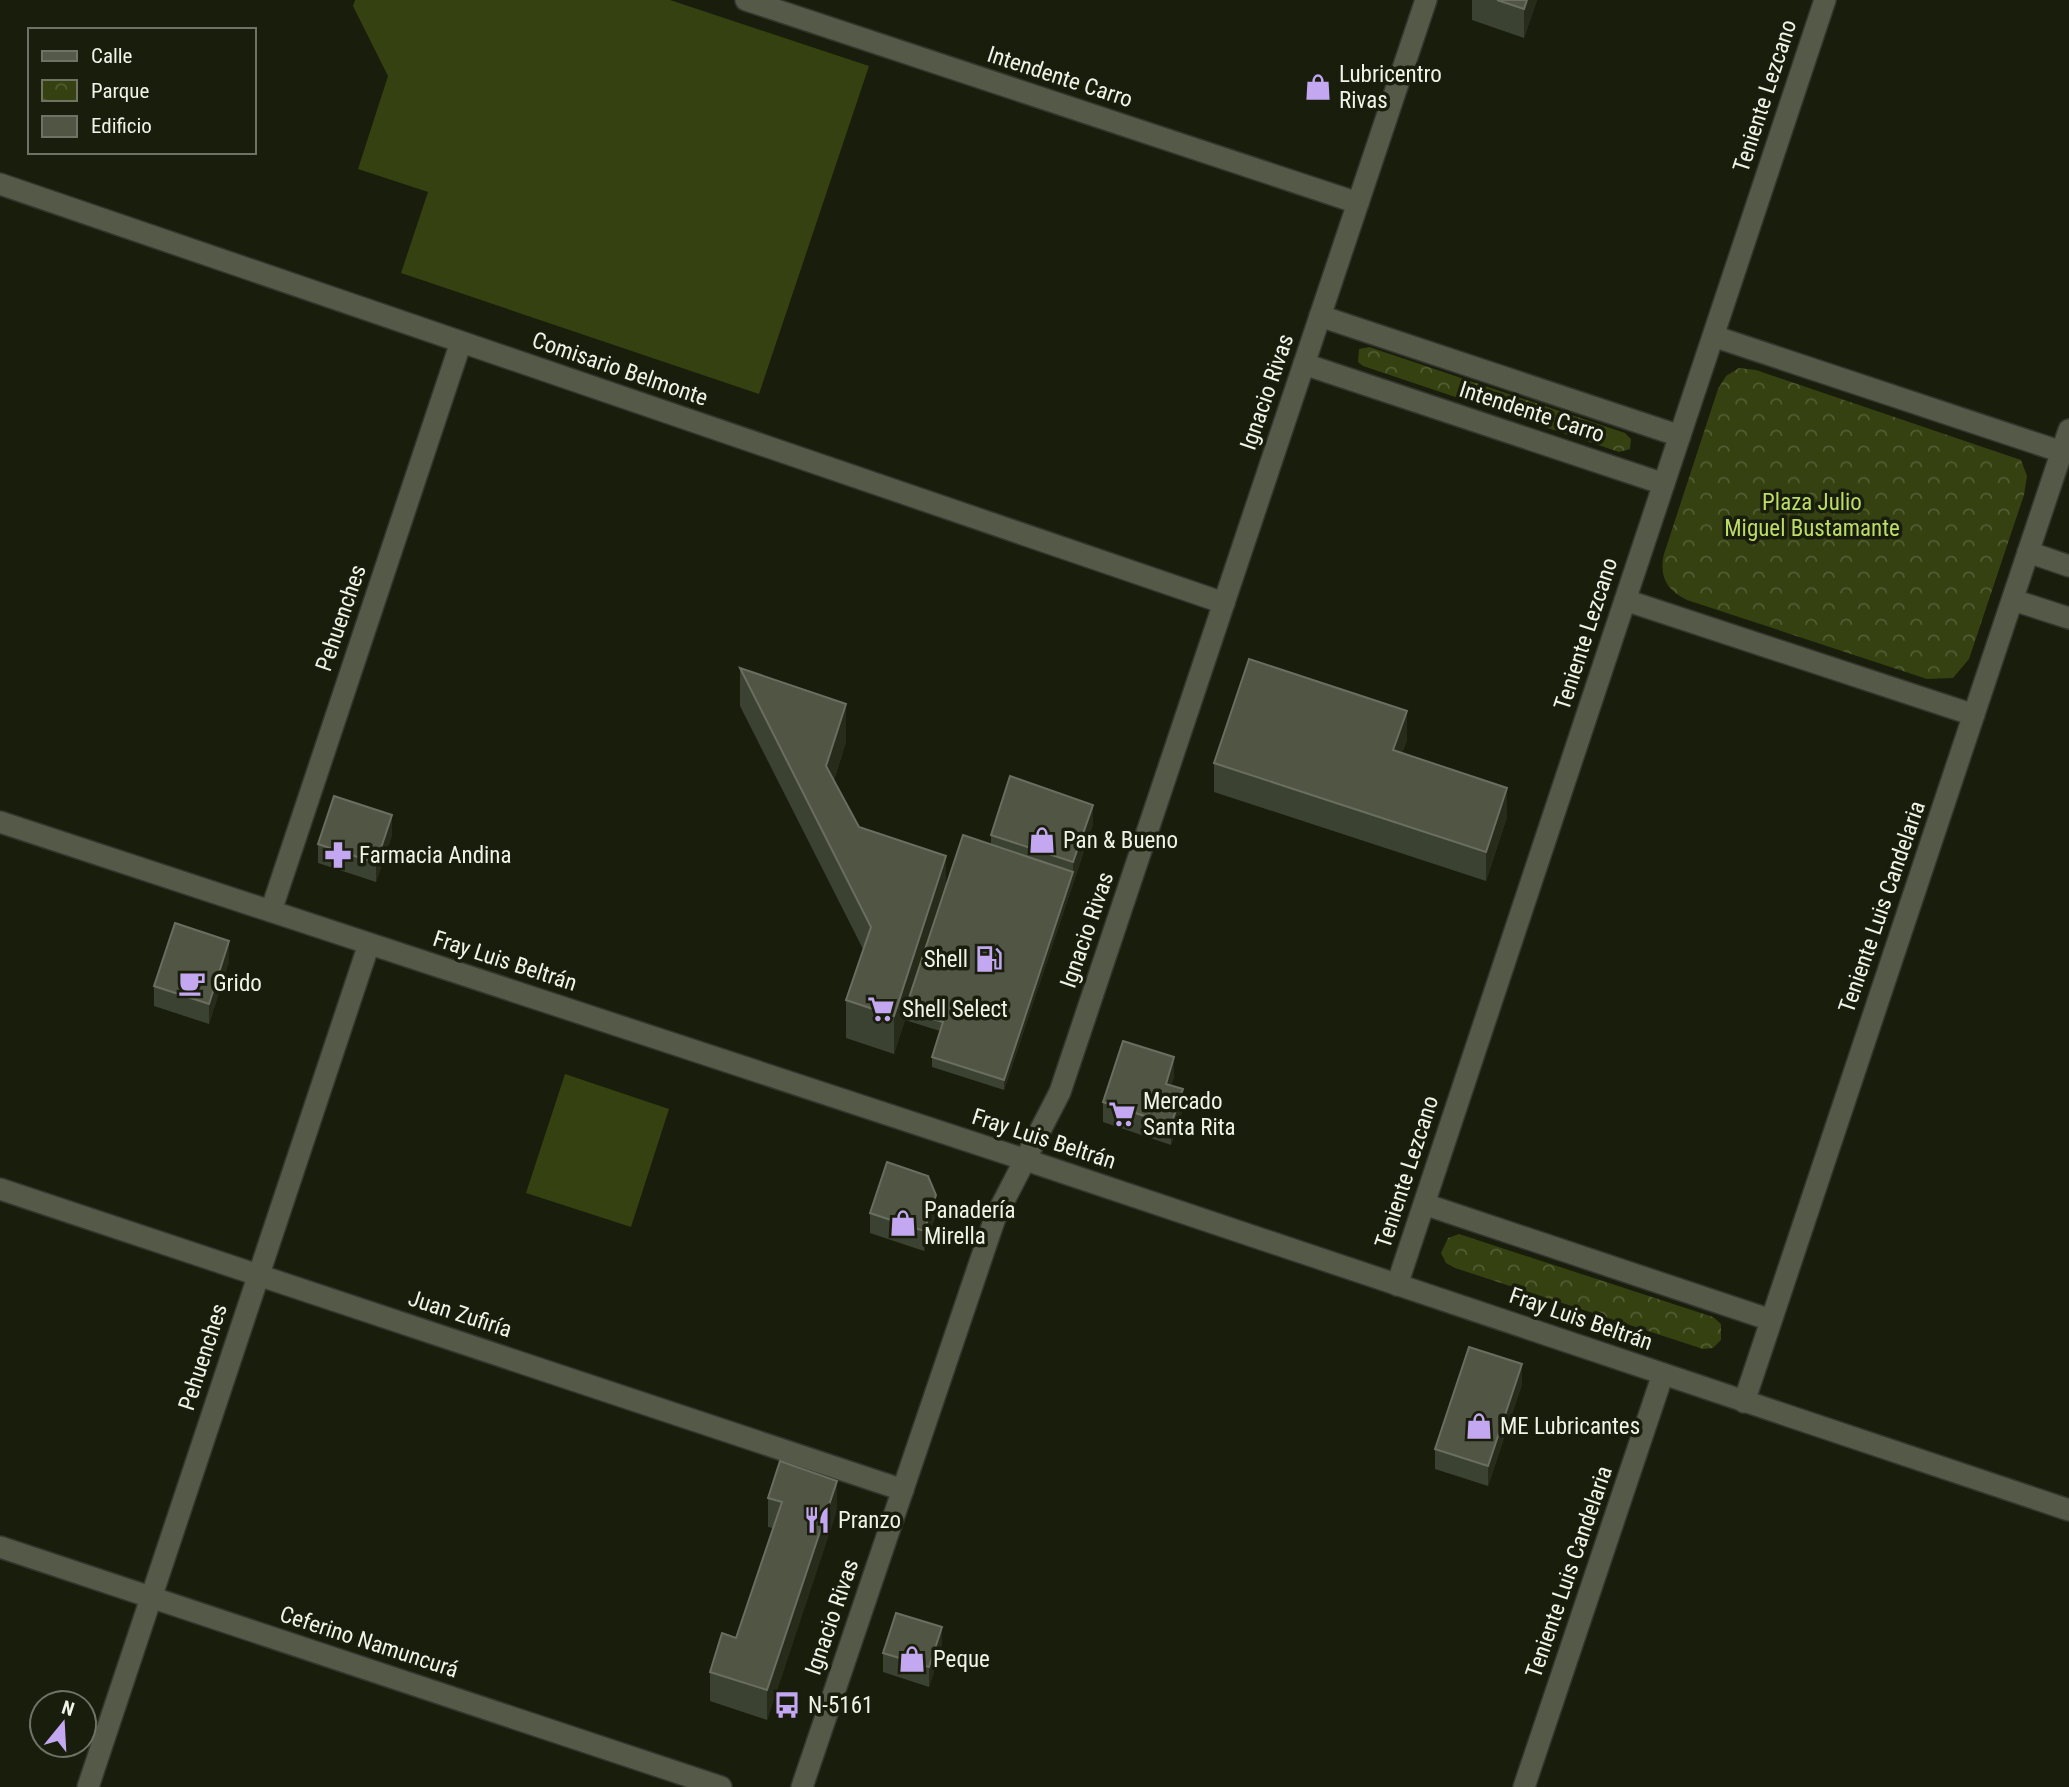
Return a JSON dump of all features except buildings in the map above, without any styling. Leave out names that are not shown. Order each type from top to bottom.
[{"type":"street","name":"Intendente Carro","points":[[746,0],[1358,203]]},
{"type":"street","name":"Ignacio Rivas","points":[[802,1787],[995,1218],[1023,1159],[1047,1121],[1060,1092],[1426,0]]},
{"type":"street","name":"Teniente Lezcano","points":[[1397,1285],[1825,0]]},
{"type":"street","name":"Comisario Belmonte","points":[[0,184],[1224,603]]},
{"type":"street","name":"Intendente Carro","points":[[1320,316],[1680,436]]},
{"type":"street","points":[[1713,336],[2062,452]]},
{"type":"street","name":"Pehuenches","points":[[271,911],[461,342]]},
{"type":"street","name":"Intendente Carro","points":[[1304,364],[1664,484]]},
{"type":"street","name":"Teniente Luis Candelaria","points":[[1744,1402],[2069,430]]},
{"type":"street","points":[[2028,552],[2069,565]]},
{"type":"street","points":[[1625,600],[1974,715]]},
{"type":"street","points":[[2012,600],[2069,618]]},
{"type":"street","name":"Fray Luis Beltrán","points":[[0,822],[1023,1159],[2069,1510]]},
{"type":"street","name":"Pehuenches","points":[[88,1787],[369,944]]},
{"type":"street","name":"Juan Zufiría","points":[[0,1189],[903,1490]]},
{"type":"street","points":[[1424,1204],[1771,1320]]},
{"type":"street","name":"Teniente Luis Candelaria","points":[[1524,1787],[1663,1374]]},
{"type":"street","name":"Ceferino Namuncurá","points":[[0,1547],[721,1787]]},
{"type":"green space","points":[[355,0],[670,0],[869,66],[759,394],[401,273],[428,192],[358,169],[388,76],[353,6]]},
{"type":"green space","points":[[1369,347],[1625,433],[1631,439],[1630,449],[1619,452],[1363,366],[1358,362],[1359,349]]},
{"type":"green space","name":"Plaza Julio Miguel Bustamante","points":[[1739,368],[1756,370],[2021,460],[2027,476],[2024,495],[1969,659],[1953,678],[1927,679],[1687,600],[1669,587],[1664,576],[1664,554],[1718,389],[1726,376]]},
{"type":"green space","points":[[565,1074],[669,1109],[631,1227],[526,1193]]},
{"type":"green space","points":[[1459,1234],[1713,1317],[1721,1324],[1721,1340],[1713,1348],[1703,1349],[1455,1268],[1446,1263],[1441,1253],[1448,1238]]},
{"type":"place","name":"Lubricentro Rivas","points":[[1318,87]]},
{"type":"place","name":"Pan & Bueno","points":[[1042,840]]},
{"type":"place","name":"Farmacia Andina","points":[[338,855]]},
{"type":"place","name":"Shell","points":[[989,959]]},
{"type":"place","name":"Grido","points":[[192,983]]},
{"type":"place","name":"Shell Select","points":[[881,1009]]},
{"type":"place","name":"Mercado Santa Rita","points":[[1122,1114]]},
{"type":"place","name":"Panadería Mirella","points":[[903,1223]]},
{"type":"place","name":"ME Lubricantes","points":[[1479,1426]]},
{"type":"place","name":"Pranzo","points":[[817,1520]]},
{"type":"place","name":"Peque","points":[[912,1659]]},
{"type":"place","name":"N-5161","points":[[787,1705]]}]
